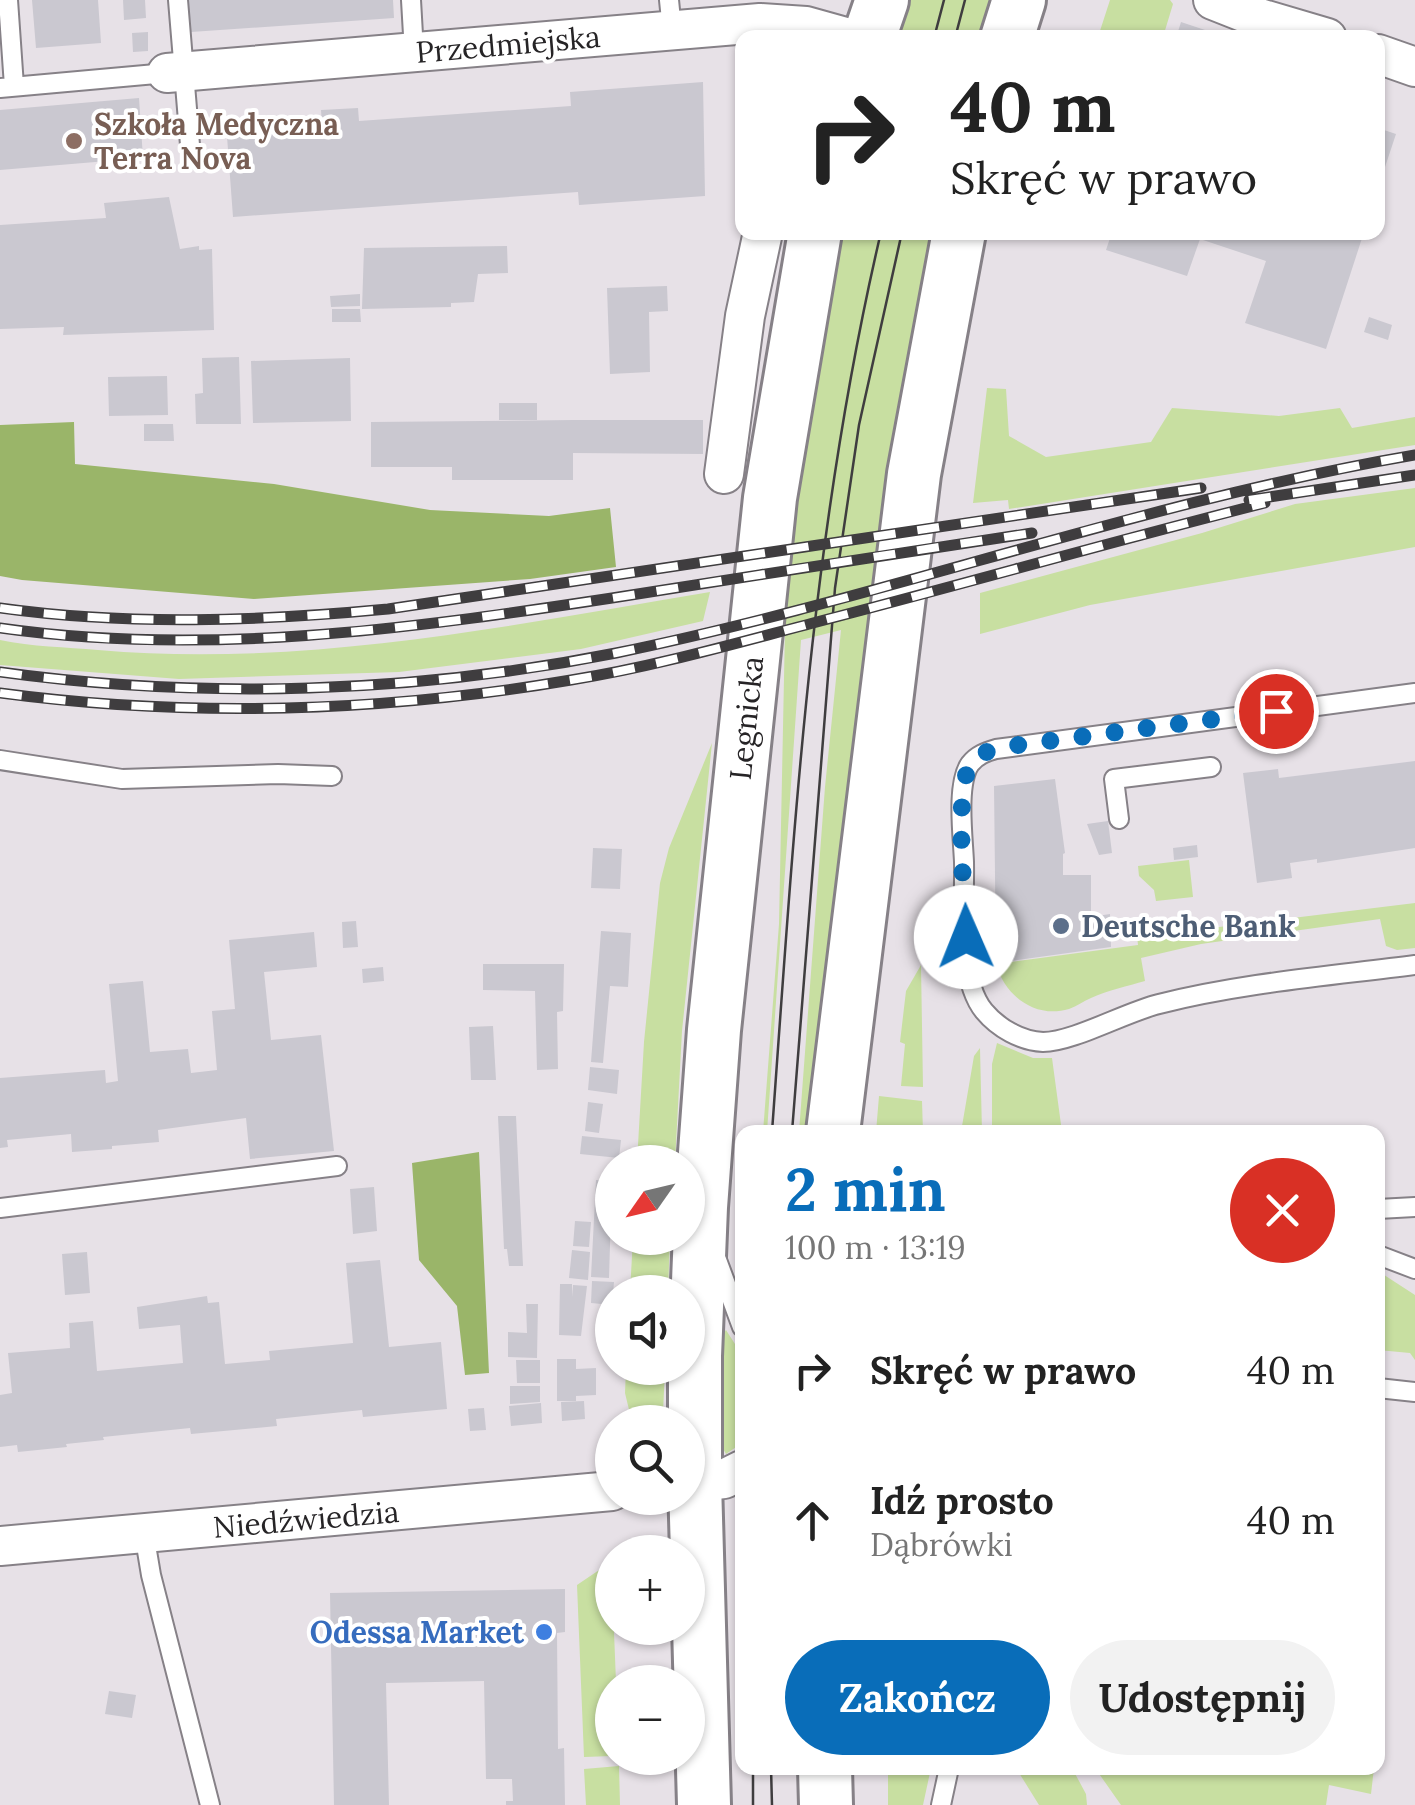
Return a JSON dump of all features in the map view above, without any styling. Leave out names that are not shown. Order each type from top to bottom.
[{"type":"main road","points":[[872,30],[882,0]]},
{"type":"main road","points":[[1010,30],[1019,0]]},
{"type":"main road","name":"Legnicka","points":[[705,1154],[716,1010],[770,498],[814,240]]},
{"type":"main road","points":[[833,1125],[914,474],[958,240]]},
{"type":"main road","name":"Legnicka","points":[[702,1255],[708,1479],[704,1805]]},
{"type":"main road","points":[[825,1775],[826,1805]]},
{"type":"street","points":[[1213,0],[1300,30]]},
{"type":"street","name":"Przedmiejska","points":[[175,72],[414,52],[671,15],[760,23],[784,30]]},
{"type":"street","points":[[1385,56],[1415,67]]},
{"type":"street","points":[[724,474],[745,316],[761,240]]},
{"type":"street","name":"Niedźwiedzia","points":[[0,1546],[595,1493]]},
{"type":"lane","points":[[8,0],[7,87],[175,72]]},
{"type":"lane","points":[[178,0],[175,72],[190,145]]},
{"type":"lane","points":[[414,52],[411,0],[422,0]]},
{"type":"lane","points":[[1415,693],[1003,747],[982,754],[971,764],[965,776],[962,802],[971,988],[984,1011],[1019,1037],[1057,1041],[1103,1022],[1224,990],[1415,965]]},
{"type":"lane","points":[[0,760],[122,780],[278,774],[332,776]]},
{"type":"lane","points":[[1119,819],[1114,779],[1210,767]]},
{"type":"lane","points":[[0,1208],[337,1166]]},
{"type":"lane","points":[[1385,1209],[1415,1207]]},
{"type":"lane","name":"Legnicka","points":[[705,1219],[735,1311]]},
{"type":"lane","points":[[1385,1257],[1415,1268]]},
{"type":"lane","points":[[1385,1389],[1415,1392]]},
{"type":"lane","points":[[144,1533],[151,1575],[210,1805]]},
{"type":"lane","points":[[942,1805],[948,1775]]},
{"type":"green space","points":[[907,0],[994,0],[986,30],[897,30]]},
{"type":"green space","points":[[1110,0],[1170,0],[1173,4],[1165,30],[1100,30]]},
{"type":"green space","points":[[840,240],[933,240],[914,328],[884,521],[809,1125],[800,1125],[841,630],[801,640],[767,1125],[764,1125],[779,924],[786,580],[810,387]]},
{"type":"green space","points":[[987,388],[1006,389],[1009,436],[1046,457],[1151,442],[1172,408],[1279,416],[1340,408],[1352,428],[1415,417],[1415,445],[1009,509],[1008,500],[973,503]]},
{"type":"green space","points":[[74,422],[75,464],[274,484],[430,510],[549,516],[610,508],[616,567],[530,579],[254,599],[0,576],[0,425]]},
{"type":"green space","points":[[1415,488],[1415,547],[1090,605],[980,634],[980,593],[1295,504]]},
{"type":"green space","points":[[710,592],[703,621],[581,649],[399,672],[179,679],[0,665],[0,640],[175,654],[328,649],[482,630]]},
{"type":"green space","points":[[712,743],[682,1031],[676,1145],[638,1145],[660,883],[669,848]]},
{"type":"green space","points":[[1189,860],[1193,897],[1156,901],[1154,890],[1139,876],[1138,866]]},
{"type":"green space","points":[[1415,903],[1415,948],[1397,950],[1386,946],[1380,919],[1201,944],[1141,958],[1145,981],[1056,1011],[1033,1008],[1014,995],[996,964],[1138,945],[1137,935]]},
{"type":"green space","points":[[921,965],[923,1087],[901,1086],[905,1044],[900,1042],[906,991]]},
{"type":"green space","points":[[997,1043],[1033,1058],[1052,1058],[1061,1125],[992,1125],[992,1064]]},
{"type":"green space","points":[[980,1048],[982,1125],[962,1125],[974,1056]]},
{"type":"green space","points":[[879,1096],[922,1101],[923,1125],[877,1125]]},
{"type":"green space","points":[[479,1152],[489,1373],[465,1375],[457,1306],[419,1260],[412,1163]]},
{"type":"green space","points":[[632,1255],[669,1255],[669,1275],[631,1275]]},
{"type":"green space","points":[[1385,1276],[1415,1295],[1415,1360],[1410,1353],[1385,1351]]},
{"type":"green space","points":[[726,1330],[735,1344],[735,1448],[726,1454],[721,1445]]},
{"type":"green space","points":[[625,1385],[664,1385],[663,1405],[628,1405]]},
{"type":"green space","points":[[595,1573],[595,1645],[615,1645],[615,1665],[595,1665],[595,1757],[584,1757],[577,1585]]},
{"type":"green space","points":[[595,1768],[595,1775],[619,1775],[620,1805],[586,1805],[584,1769]]},
{"type":"green space","points":[[888,1775],[929,1775],[923,1805],[888,1805]]},
{"type":"green space","points":[[1020,1775],[1076,1775],[1086,1794],[1087,1805],[1039,1805]]},
{"type":"green space","points":[[1100,1775],[1373,1775],[1371,1794],[1329,1785],[1326,1805],[1121,1805]]},
{"type":"building","points":[[32,0],[98,0],[101,43],[36,48]]},
{"type":"building","points":[[123,0],[145,0],[146,18],[124,20]]},
{"type":"building","points":[[188,0],[393,0],[394,18],[191,32]]},
{"type":"building","points":[[1181,22],[1205,30],[1178,30]]},
{"type":"building","points":[[148,32],[148,51],[133,52],[132,33]]},
{"type":"building","points":[[703,82],[705,196],[579,205],[578,192],[233,217],[226,123],[264,120],[265,128],[322,124],[321,110],[358,108],[359,121],[571,106],[570,92]]},
{"type":"building","points":[[139,98],[143,158],[0,170],[0,110]]},
{"type":"building","points":[[1385,130],[1396,134],[1385,167]]},
{"type":"building","points":[[169,197],[180,249],[212,249],[214,330],[63,335],[64,327],[0,329],[0,225],[106,218],[104,203]]},
{"type":"building","points":[[1109,240],[1200,240],[1187,276],[1106,250]]},
{"type":"building","points":[[1203,240],[1361,240],[1326,349],[1245,323],[1266,261]]},
{"type":"building","points":[[507,246],[508,273],[478,274],[474,302],[451,303],[451,307],[362,309],[364,248]]},
{"type":"building","points":[[667,286],[668,311],[649,312],[650,372],[610,374],[607,288]]},
{"type":"building","points":[[360,294],[360,306],[331,307],[330,296]]},
{"type":"building","points":[[332,309],[360,309],[361,322],[332,322]]},
{"type":"building","points":[[1369,317],[1392,325],[1388,340],[1364,332]]},
{"type":"building","points":[[239,357],[241,424],[196,424],[195,394],[203,393],[202,358]]},
{"type":"building","points":[[350,358],[351,421],[253,423],[251,361]]},
{"type":"building","points":[[167,376],[168,415],[109,416],[108,377]]},
{"type":"building","points":[[499,403],[537,403],[537,420],[499,420]]},
{"type":"building","points":[[703,420],[703,454],[573,453],[573,480],[452,480],[452,467],[371,467],[371,422]]},
{"type":"building","points":[[144,424],[173,424],[174,441],[144,441]]},
{"type":"building","points":[[1415,761],[1415,848],[1317,863],[1317,859],[1290,863],[1292,878],[1257,883],[1243,773],[1278,769],[1279,778]]},
{"type":"building","points":[[1055,779],[1065,853],[1063,875],[1091,875],[1091,917],[1110,914],[1111,947],[996,963],[994,786]]},
{"type":"building","points":[[1108,821],[1112,853],[1099,855],[1087,824]]},
{"type":"building","points":[[1197,845],[1198,857],[1174,860],[1173,848]]},
{"type":"building","points":[[593,848],[622,849],[620,889],[591,888]]},
{"type":"building","points":[[356,921],[358,947],[343,948],[342,922]]},
{"type":"building","points":[[601,931],[631,933],[628,987],[610,986],[603,1063],[591,1062]]},
{"type":"building","points":[[314,932],[317,967],[264,972],[271,1040],[321,1035],[334,1151],[250,1159],[246,1118],[158,1130],[159,1142],[112,1149],[72,1152],[71,1134],[7,1140],[8,1147],[0,1148],[0,1078],[105,1070],[106,1083],[118,1081],[109,984],[143,981],[150,1052],[188,1049],[191,1073],[217,1070],[212,1011],[235,1009],[229,940]]},
{"type":"building","points":[[483,964],[564,964],[563,1011],[557,1012],[558,1069],[537,1070],[535,991],[483,990]]},
{"type":"building","points":[[383,967],[384,981],[363,983],[362,969]]},
{"type":"building","points":[[493,1026],[496,1080],[471,1080],[469,1027]]},
{"type":"building","points":[[590,1067],[619,1070],[617,1094],[588,1090]]},
{"type":"building","points":[[588,1102],[603,1104],[599,1133],[585,1131]]},
{"type":"building","points":[[498,1116],[516,1116],[523,1266],[509,1266],[504,1249]]},
{"type":"building","points":[[582,1136],[621,1140],[620,1145],[595,1145],[595,1156],[580,1154]]},
{"type":"building","points":[[374,1187],[377,1231],[353,1234],[350,1189]]},
{"type":"building","points":[[595,1199],[595,1255],[610,1255],[609,1275],[591,1277]]},
{"type":"building","points":[[575,1221],[591,1222],[589,1247],[573,1246]]},
{"type":"building","points":[[572,1250],[590,1252],[588,1280],[569,1278]]},
{"type":"building","points":[[87,1252],[90,1293],[65,1295],[62,1254]]},
{"type":"building","points":[[380,1260],[389,1347],[441,1342],[447,1409],[363,1417],[362,1410],[276,1419],[277,1426],[191,1434],[190,1428],[103,1437],[104,1440],[66,1444],[67,1447],[18,1452],[17,1445],[0,1447],[0,1395],[12,1393],[8,1353],[70,1348],[69,1323],[93,1321],[97,1371],[183,1363],[180,1325],[139,1329],[137,1307],[207,1296],[208,1303],[219,1302],[225,1364],[270,1360],[269,1351],[353,1343],[346,1263]]},
{"type":"building","points":[[592,1281],[595,1281],[595,1303],[591,1303]]},
{"type":"building","points":[[560,1284],[572,1284],[572,1297],[573,1285],[587,1286],[581,1336],[559,1335]]},
{"type":"building","points":[[526,1304],[538,1304],[537,1358],[508,1357],[508,1332],[527,1333]]},
{"type":"building","points":[[557,1359],[576,1359],[576,1369],[595,1368],[596,1395],[557,1401]]},
{"type":"building","points":[[516,1360],[540,1360],[540,1383],[517,1383]]},
{"type":"building","points":[[510,1386],[540,1386],[540,1402],[510,1404]]},
{"type":"building","points":[[584,1401],[585,1419],[562,1421],[561,1402]]},
{"type":"building","points":[[541,1403],[542,1423],[511,1426],[509,1406]]},
{"type":"building","points":[[484,1408],[486,1430],[470,1431],[468,1409]]},
{"type":"building","points":[[565,1589],[565,1632],[557,1633],[558,1749],[564,1748],[565,1805],[506,1805],[506,1801],[513,1801],[512,1779],[486,1779],[484,1681],[386,1683],[389,1805],[334,1805],[330,1593]]},
{"type":"building","points":[[109,1691],[136,1695],[132,1718],[105,1714]]},
{"type":"tram line","points":[[936,30],[944,0]]},
{"type":"tram line","points":[[957,30],[965,0]]},
{"type":"tram line","points":[[773,1125],[798,793],[822,568],[857,344],[879,240]]},
{"type":"tram line","points":[[793,1125],[835,588],[859,425],[900,240]]},
{"type":"tram line","points":[[753,1775],[753,1805]]},
{"type":"tram line","points":[[771,1775],[772,1805]]},
{"type":"railway","points":[[0,672],[77,681],[232,689],[387,684],[540,666],[716,631],[1114,523],[1314,474],[1415,455]]},
{"type":"railway","points":[[1249,500],[1415,475]]},
{"type":"railway","points":[[0,608],[194,620],[388,609],[1201,488]]},
{"type":"railway","points":[[0,693],[143,706],[286,708],[500,691],[602,675],[693,654],[1265,503]]},
{"type":"railway","points":[[0,628],[153,640],[306,636],[383,629],[1032,533]]},
{"type":"place","name":"Szkoła Medyczna Terra Nova","points":[[74,141]]},
{"type":"place","name":"Deutsche Bank","points":[[1061,926]]},
{"type":"place","name":"Odessa Market","points":[[544,1632]]},
{"type":"route","points":[[966,937],[962,802],[967,769],[976,758],[1003,747],[1276,711]]}]
